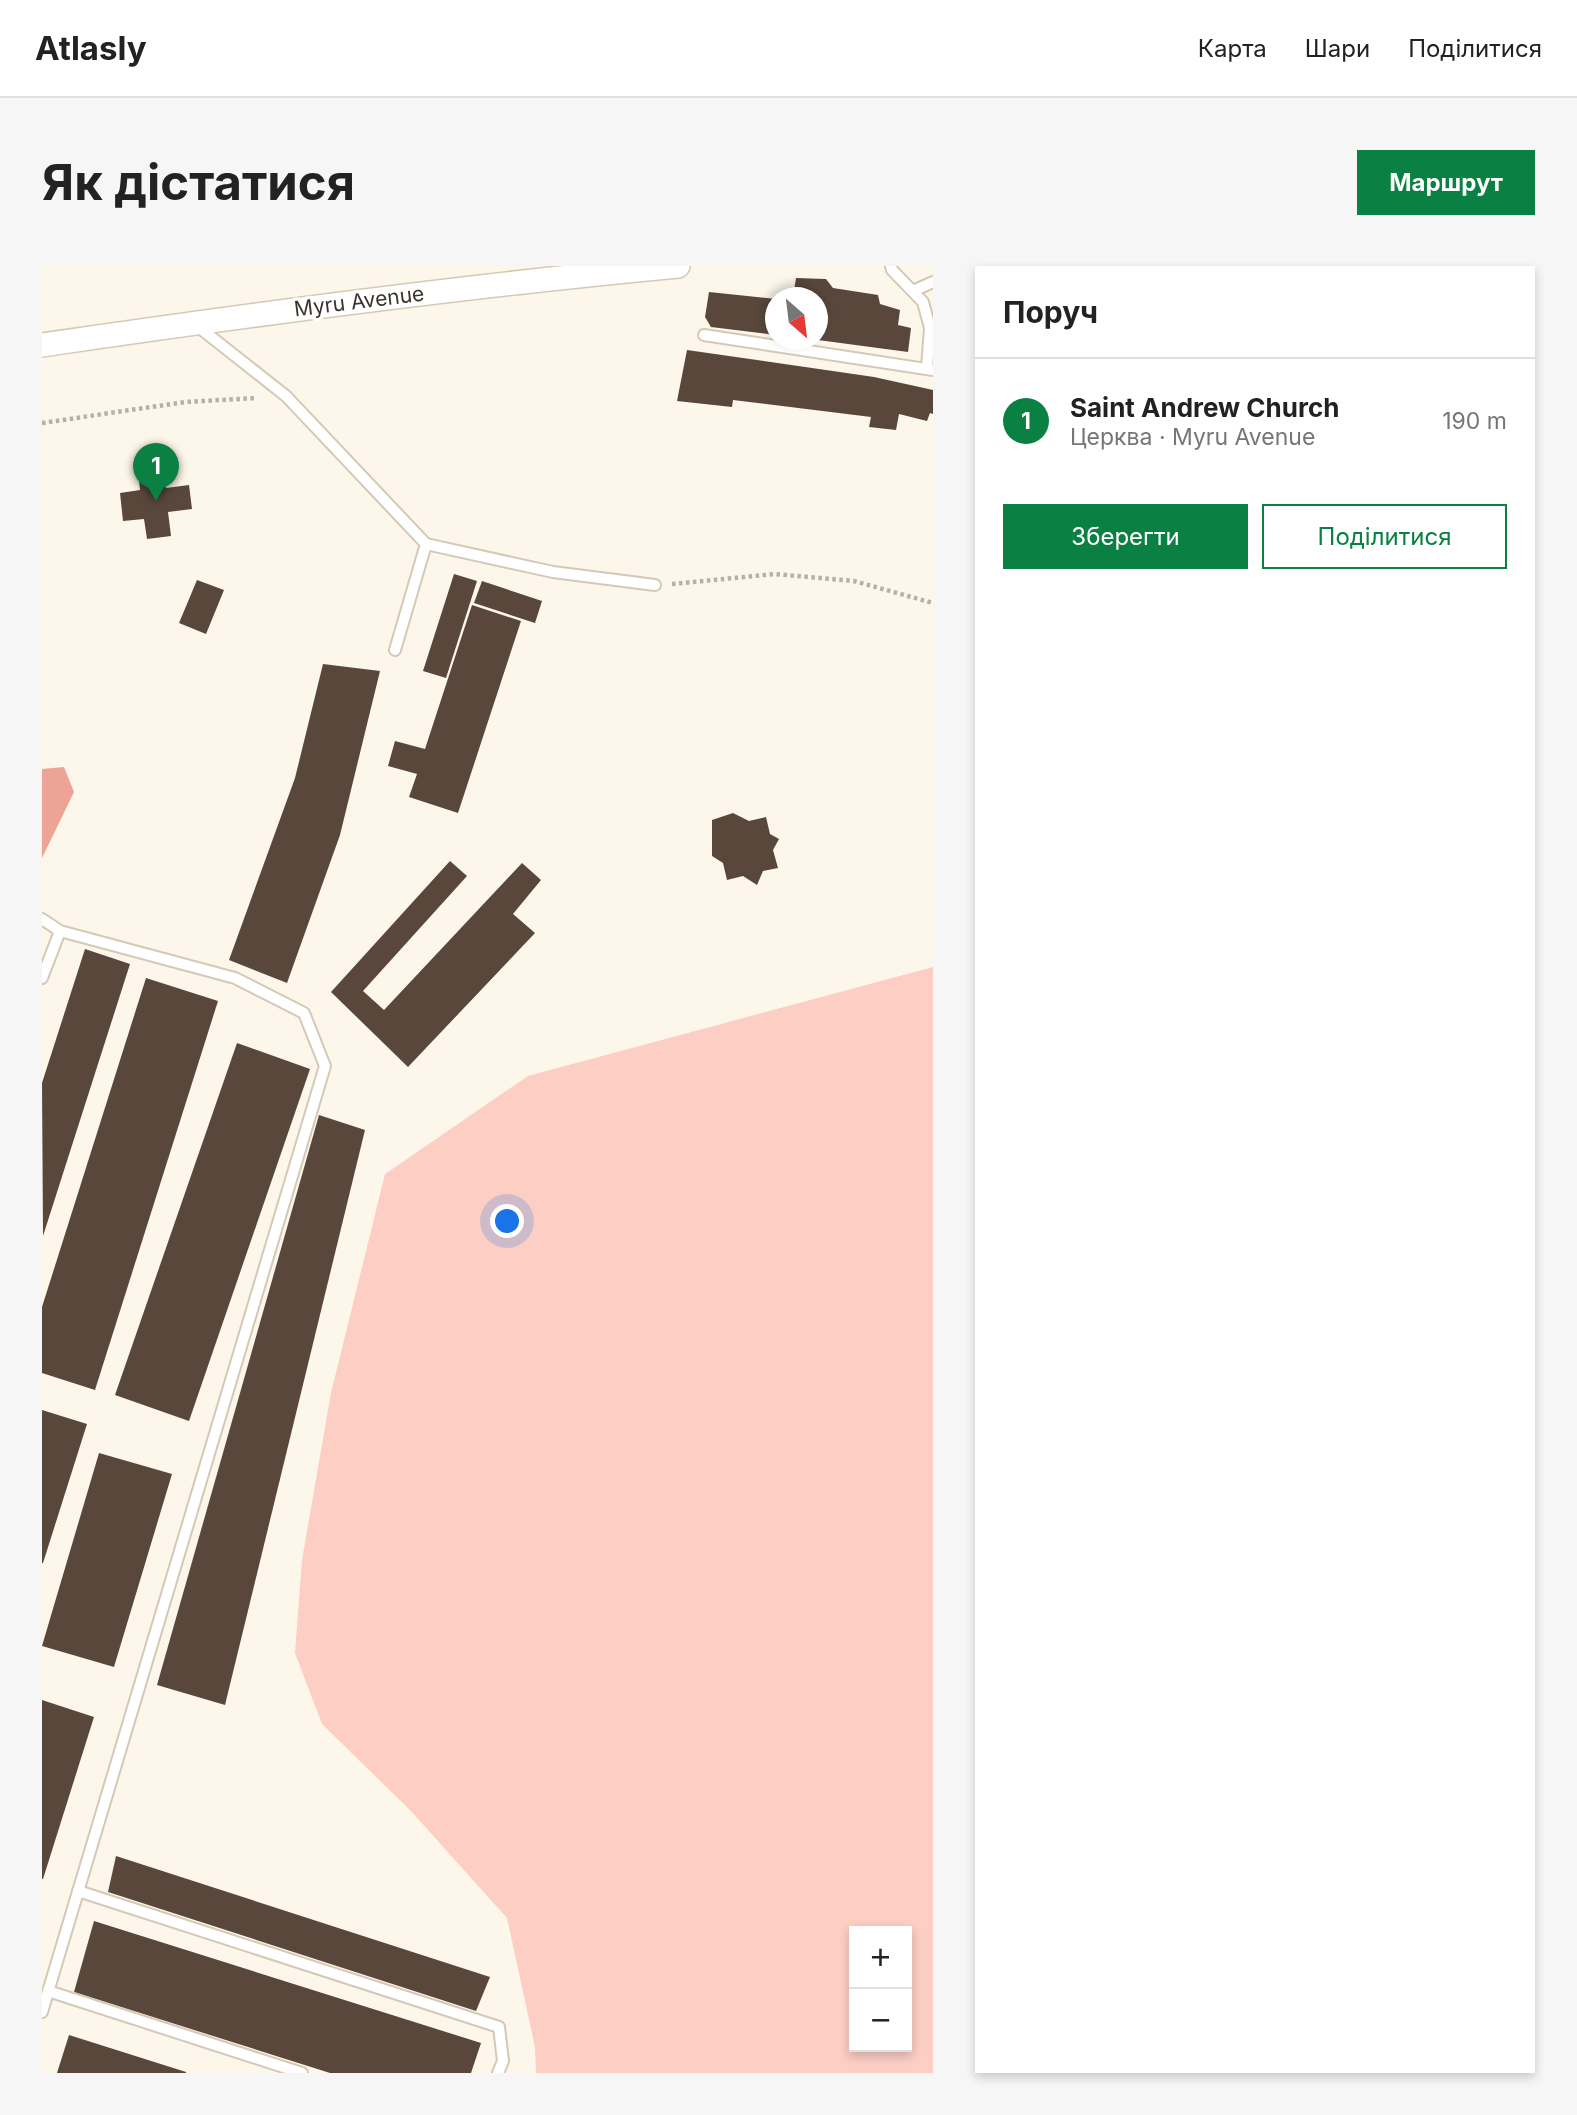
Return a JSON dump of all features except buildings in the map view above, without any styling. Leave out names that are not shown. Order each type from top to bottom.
[{"type":"street","name":"Myru Avenue","points":[[42,345],[327,304],[678,266]]},
{"type":"lane","points":[[704,335],[930,369],[930,328],[923,302],[891,266]]},
{"type":"lane","points":[[913,291],[933,282]]},
{"type":"lane","points":[[194,323],[286,396],[426,544],[553,572],[654,585]]},
{"type":"lane","points":[[396,650],[426,544]]},
{"type":"lane","points":[[42,919],[60,931],[235,978],[304,1013],[325,1066],[42,2012]]},
{"type":"lane","points":[[42,978],[60,931]]},
{"type":"lane","points":[[78,1891],[499,2027],[503,2061],[498,2073]]},
{"type":"lane","points":[[48,1991],[302,2073]]},
{"type":"path","points":[[42,423],[186,402],[286,396]]},
{"type":"path","points":[[654,585],[775,574],[854,581],[933,603]]},
{"type":"shaded area","points":[[64,767],[74,792],[42,858],[42,769]]},
{"type":"shaded area","points":[[933,967],[933,2073],[536,2073],[535,2047],[507,1918],[411,1811],[322,1724],[295,1653],[302,1560],[331,1393],[385,1174],[528,1076]]},
{"type":"place","name":"Saint Andrew Church","points":[[156,501]]}]
